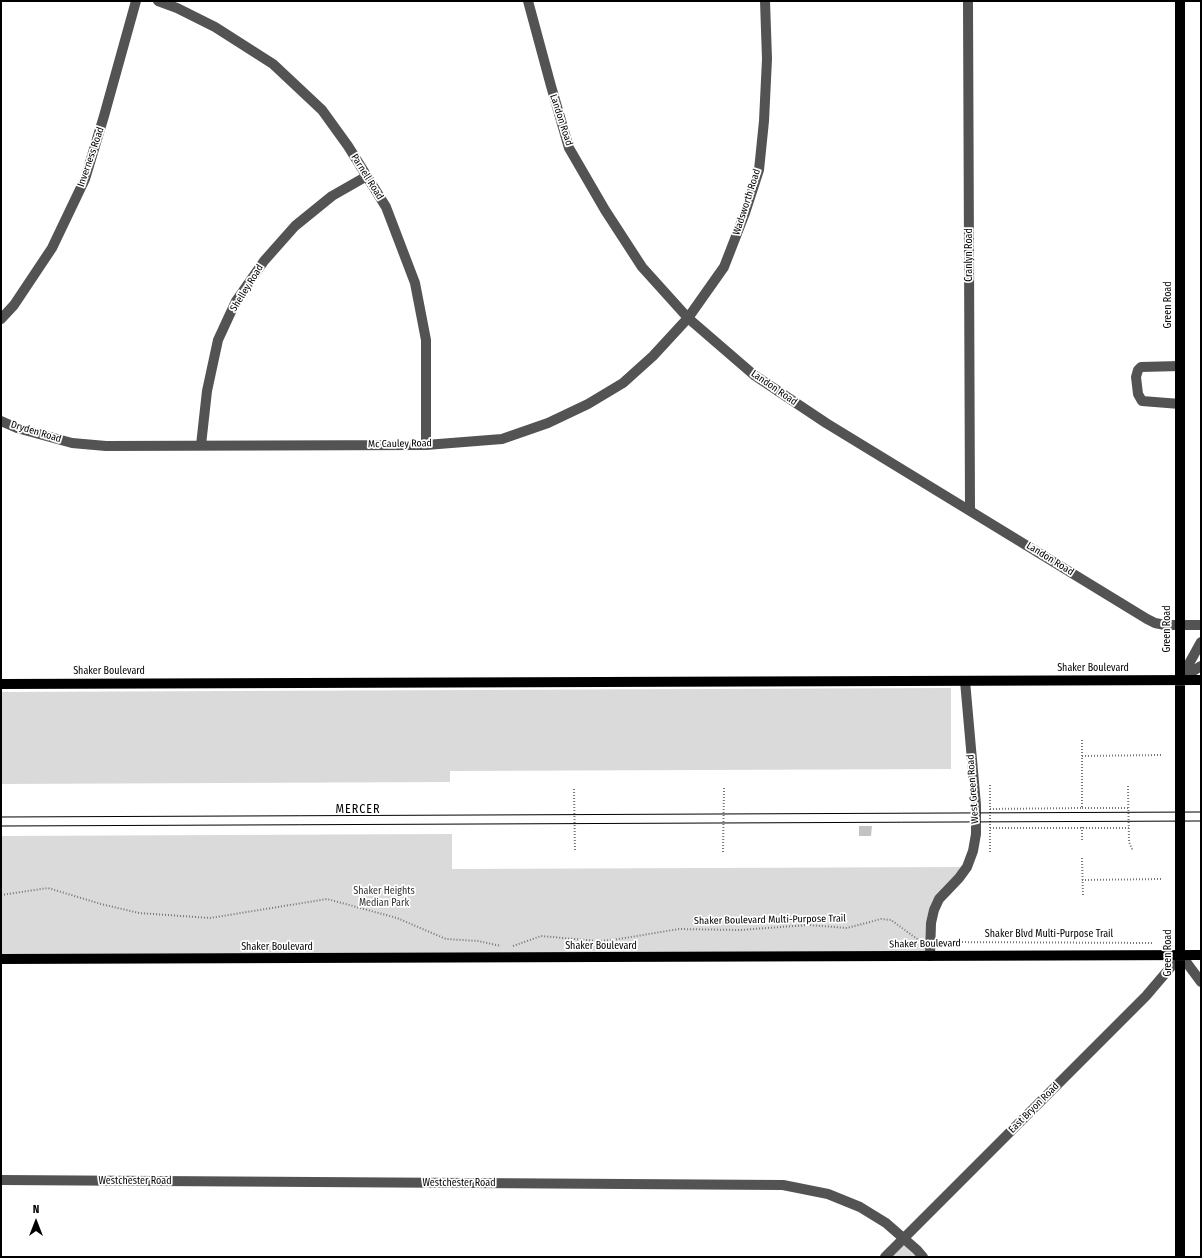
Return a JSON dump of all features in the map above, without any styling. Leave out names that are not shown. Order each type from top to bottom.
[{"type":"main road","name":"Green Road","points":[[1180,1],[1180,1257]]},
{"type":"main road","name":"Shaker Boulevard","points":[[1,684],[1201,680]]},
{"type":"main road","name":"Shaker Boulevard","points":[[1,959],[1201,955]]},
{"type":"street","name":"Inverness Road","points":[[1,319],[14,304],[52,248],[85,178],[136,1]]},
{"type":"street","name":"Parnell Road","points":[[158,1],[177,8],[215,27],[273,64],[322,110],[348,146],[386,206],[415,283],[426,340],[426,445]]},
{"type":"street","name":"Landon Road","points":[[528,1],[550,86],[569,148],[605,210],[642,267],[688,318],[754,375],[826,423],[970,509],[1155,623],[1179,626],[1201,625]]},
{"type":"street","name":"Wadsworth Road","points":[[688,318],[724,267],[745,213],[759,170],[764,121],[767,59],[764,1]]},
{"type":"street","name":"Cranlyn Road","points":[[968,1],[970,509]]},
{"type":"street","name":"Shelley Road","points":[[200,445],[207,391],[218,340],[236,301],[264,261],[295,226],[332,196],[367,176]]},
{"type":"street","name":"Mc Cauley Road","points":[[72,443],[106,446],[426,445],[502,439],[548,423],[588,404],[624,383],[653,356],[688,318]]},
{"type":"street","points":[[1180,366],[1141,367],[1136,376],[1138,394],[1142,401],[1180,404]]},
{"type":"street","name":"Dryden Road","points":[[1,421],[17,428],[72,443]]},
{"type":"street","points":[[1180,680],[1201,642]]},
{"type":"street","points":[[1180,680],[1201,666]]},
{"type":"street","name":"West Green Road","points":[[930,956],[934,910],[940,899],[960,878],[967,867],[976,834],[976,805],[965,681]]},
{"type":"street","points":[[1181,955],[1201,982]]},
{"type":"street","name":"East Bryon Road","points":[[885,1257],[1146,996],[1181,955]]},
{"type":"street","name":"Westchester Road","points":[[1,1180],[783,1185],[828,1194],[860,1207],[886,1223],[923,1257]]},
{"type":"path","points":[[1082,739],[1082,808]]},
{"type":"path","points":[[1082,756],[1161,755]]},
{"type":"path","points":[[990,786],[990,852]]},
{"type":"path","points":[[1128,786],[1129,842],[1133,850]]},
{"type":"path","points":[[723,852],[724,788]]},
{"type":"path","points":[[574,789],[575,852]]},
{"type":"path","points":[[990,809],[1129,808]]},
{"type":"path","points":[[1082,827],[1082,842]]},
{"type":"path","points":[[990,828],[1129,828]]},
{"type":"path","points":[[1082,858],[1083,894]]},
{"type":"path","points":[[1082,880],[1161,879]]},
{"type":"path","name":"Shaker Boulevard Multi-Purpose Trail","points":[[1,895],[48,888],[101,904],[139,913],[210,918],[327,899],[397,918],[446,940],[478,941],[507,947],[541,936],[597,941],[613,940],[679,929],[740,930],[808,926],[847,928],[881,919],[890,920],[916,940],[924,942]]},
{"type":"path","name":"Shaker Blvd Multi-Purpose Trail","points":[[938,942],[1144,942],[1160,944]]},
{"type":"green space","points":[[951,688],[951,769],[450,771],[450,782],[1,784],[1,692]]},
{"type":"green space","name":"Shaker Heights Median Park","points":[[452,834],[452,869],[967,867],[939,899],[930,956],[1,959],[1,836]]},
{"type":"green space","points":[[904,1238],[923,1257],[885,1257]]},
{"type":"building","points":[[859,826],[872,826],[871,836],[859,836]]},
{"type":"tram line","points":[[1,817],[1201,812]]},
{"type":"tram line","points":[[1,826],[1201,821]]},
{"type":"district","name":"MERCER","points":[[358,810]]}]
